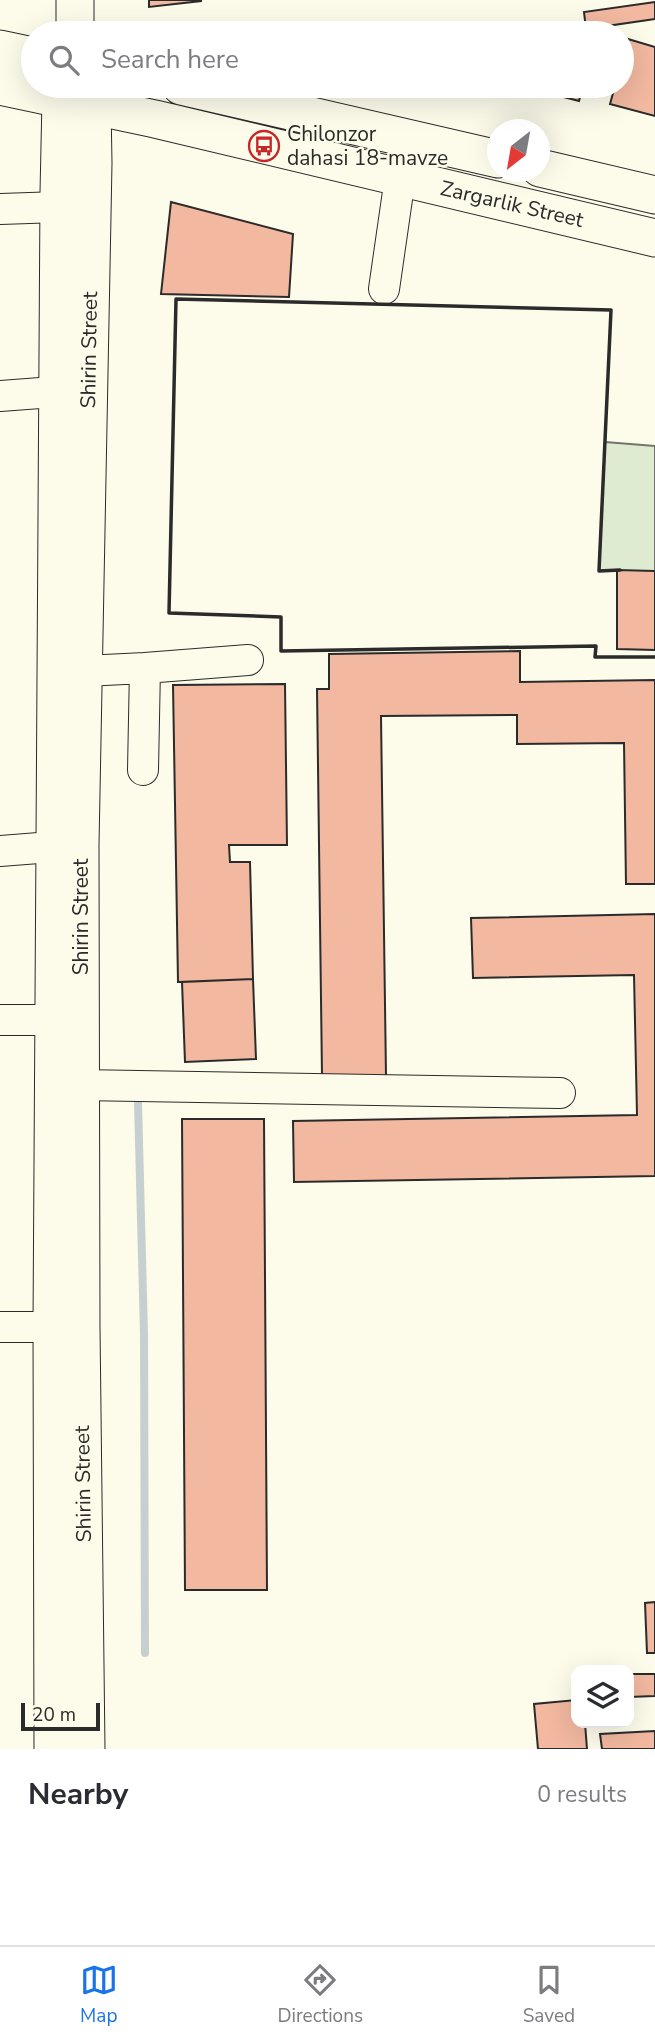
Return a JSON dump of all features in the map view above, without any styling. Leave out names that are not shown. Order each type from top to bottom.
[{"type":"main road","points":[[75,0],[75,21]]},
{"type":"main road","points":[[0,49],[21,53]]},
{"type":"main road","name":"Zargarlik Street","points":[[0,86],[21,88]]},
{"type":"main road","name":"Shirin Street","points":[[68,846],[84,671],[73,390],[59,207],[75,98]]},
{"type":"main road","name":"Shirin Street","points":[[77,98],[93,163],[73,390],[66,1326],[86,1749]]},
{"type":"main road","name":"Zargarlik Street","points":[[89,98],[155,119],[655,238]]},
{"type":"main road","name":"Zargarlik Street","points":[[233,98],[487,156]]},
{"type":"main road","name":"Zargarlik Street","points":[[550,170],[655,195]]},
{"type":"main road","name":"Shirin Street","points":[[53,1749],[66,1326],[80,1085],[67,1020]]},
{"type":"lane","points":[[384,289],[400,178]]},
{"type":"lane","points":[[0,209],[59,207]]},
{"type":"lane","points":[[0,396],[73,390]]},
{"type":"lane","points":[[84,671],[248,660]]},
{"type":"lane","points":[[143,770],[145,668]]},
{"type":"lane","points":[[0,851],[68,846]]},
{"type":"lane","points":[[0,1014],[67,1020]]},
{"type":"lane","points":[[80,1085],[560,1093]]},
{"type":"lane","points":[[0,1327],[66,1326]]},
{"type":"green space","points":[[605,442],[655,446],[655,571],[599,571]]},
{"type":"building","points":[[149,0],[201,0],[201,1],[149,7]]},
{"type":"building","points":[[655,2],[655,19],[634,22],[585,21],[584,12]]},
{"type":"building","points":[[634,41],[655,47],[655,116],[610,104],[612,98],[634,98]]},
{"type":"building","points":[[171,202],[293,234],[289,297],[161,294]]},
{"type":"building","points":[[617,570],[655,571],[655,650],[617,649]]},
{"type":"building","points":[[520,651],[520,682],[655,680],[655,884],[626,884],[624,743],[517,744],[517,715],[381,716],[386,1076],[322,1076],[317,689],[329,689],[329,654]]},
{"type":"building","points":[[285,684],[287,845],[229,845],[230,862],[250,862],[253,979],[178,982],[173,685]]},
{"type":"building","points":[[655,914],[655,1176],[294,1182],[293,1121],[637,1115],[634,975],[473,978],[471,918]]},
{"type":"building","points":[[253,979],[256,1059],[185,1062],[182,982]]},
{"type":"building","points":[[182,1119],[264,1119],[267,1590],[185,1590]]},
{"type":"building","points":[[655,1602],[655,1653],[647,1653],[645,1603]]},
{"type":"building","points":[[634,1674],[655,1674],[655,1696],[634,1697]]},
{"type":"building","points":[[571,1700],[571,1728],[585,1728],[587,1749],[538,1749],[534,1704]]},
{"type":"building","points":[[655,1731],[655,1749],[602,1749],[600,1734]]},
{"type":"waterway","points":[[138,1103],[144,1334],[145,1653]]},
{"type":"wall","points":[[620,570],[599,571],[611,310],[176,299],[169,613],[281,617],[281,651],[596,646],[595,657],[655,657]]},
{"type":"place","name":"Chilonzor dahasi 18-mavze","points":[[264,146]]}]
